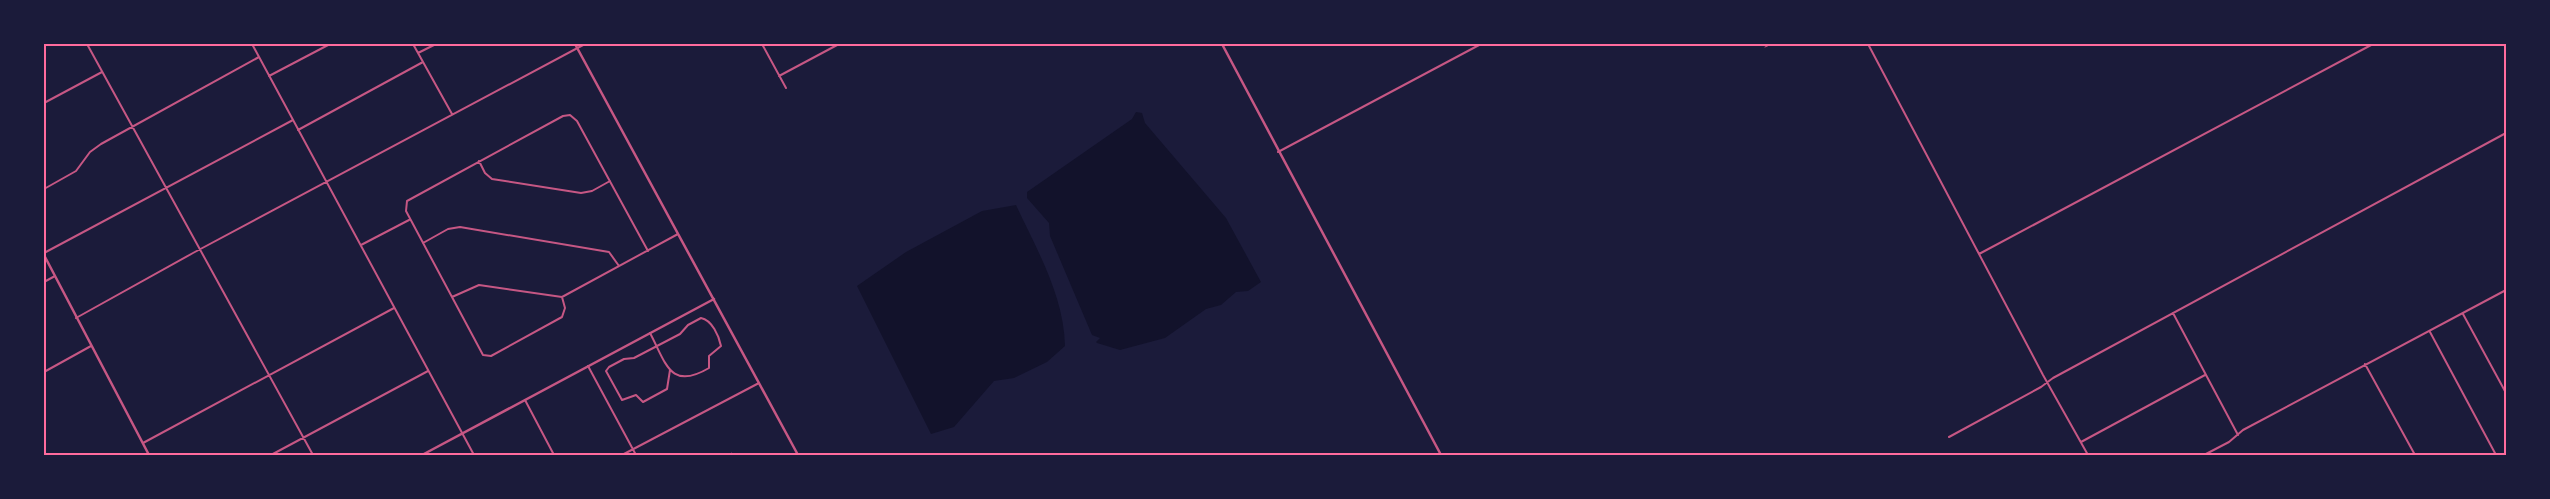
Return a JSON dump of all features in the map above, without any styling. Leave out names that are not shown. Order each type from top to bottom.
[{"type":"street","points":[[87,44],[313,455]]},
{"type":"street","points":[[252,44],[474,455]]},
{"type":"street","points":[[270,76],[330,44]]},
{"type":"street","points":[[413,44],[452,115]]},
{"type":"street","points":[[418,53],[436,44]]},
{"type":"street","points":[[575,44],[798,455]]},
{"type":"street","points":[[76,318],[201,249],[585,44]]},
{"type":"street","points":[[762,44],[786,88]]},
{"type":"street","points":[[779,76],[839,44]]},
{"type":"street","points":[[1222,44],[1441,455]]},
{"type":"street","points":[[1278,152],[1481,44]]},
{"type":"street","points":[[1868,44],[2047,382],[2088,455]]},
{"type":"street","points":[[1979,254],[2373,44]]},
{"type":"street","points":[[44,188],[74,172],[96,148],[259,57]]},
{"type":"street","points":[[298,130],[423,62]]},
{"type":"street","points":[[44,103],[102,72]]},
{"type":"street","points":[[562,297],[565,311],[562,317],[490,356],[483,356],[422,243],[405,208],[405,204],[411,198],[479,161],[563,116],[570,115],[577,121],[648,251]]},
{"type":"street","points":[[149,455],[44,254],[293,120]]},
{"type":"street","points":[[1949,437],[2173,313],[2506,133]]},
{"type":"street","points":[[479,161],[485,173],[492,179],[581,193],[592,191],[610,181]]},
{"type":"street","points":[[361,246],[410,219]]},
{"type":"street","points":[[422,243],[448,229],[460,227],[609,252],[620,266]]},
{"type":"street","points":[[452,297],[479,285],[562,297],[679,234]]},
{"type":"street","points":[[44,282],[55,276]]},
{"type":"street","points":[[2204,455],[2365,364],[2430,332],[2506,290]]},
{"type":"street","points":[[422,455],[714,299]]},
{"type":"street","points":[[142,443],[394,308]]},
{"type":"street","points":[[2173,313],[2238,435]]},
{"type":"street","points":[[2463,314],[2506,393]]},
{"type":"street","points":[[650,333],[657,346],[670,370],[686,378],[709,368],[709,356],[721,346],[710,321],[701,318],[688,325],[680,334],[657,346],[634,358],[624,359],[609,367],[607,374],[622,400],[636,395],[643,402],[667,389],[670,370]]},
{"type":"street","points":[[2430,332],[2496,455]]},
{"type":"street","points":[[44,372],[91,346]]},
{"type":"street","points":[[2365,364],[2415,455]]},
{"type":"street","points":[[588,366],[636,455]]},
{"type":"street","points":[[271,455],[428,371]]},
{"type":"street","points":[[2081,442],[2206,375]]},
{"type":"street","points":[[622,455],[759,383]]},
{"type":"street","points":[[524,400],[554,455]]},
{"type":"street","points":[[280,451],[282,455]]},
{"type":"lane","points":[[1765,47],[1772,44]]},
{"type":"shaded area","points":[[1136,112],[1142,113],[1145,123],[1226,218],[1261,282],[1248,291],[1236,292],[1221,305],[1206,309],[1165,338],[1120,350],[1096,342],[1100,338],[1092,335],[1050,236],[1049,223],[1027,198],[1027,192],[1132,119]]},
{"type":"shaded area","points":[[1016,205],[1055,291],[1060,309],[1065,346],[1047,362],[1014,378],[994,381],[954,427],[931,434],[857,286],[906,252],[982,211]]}]
